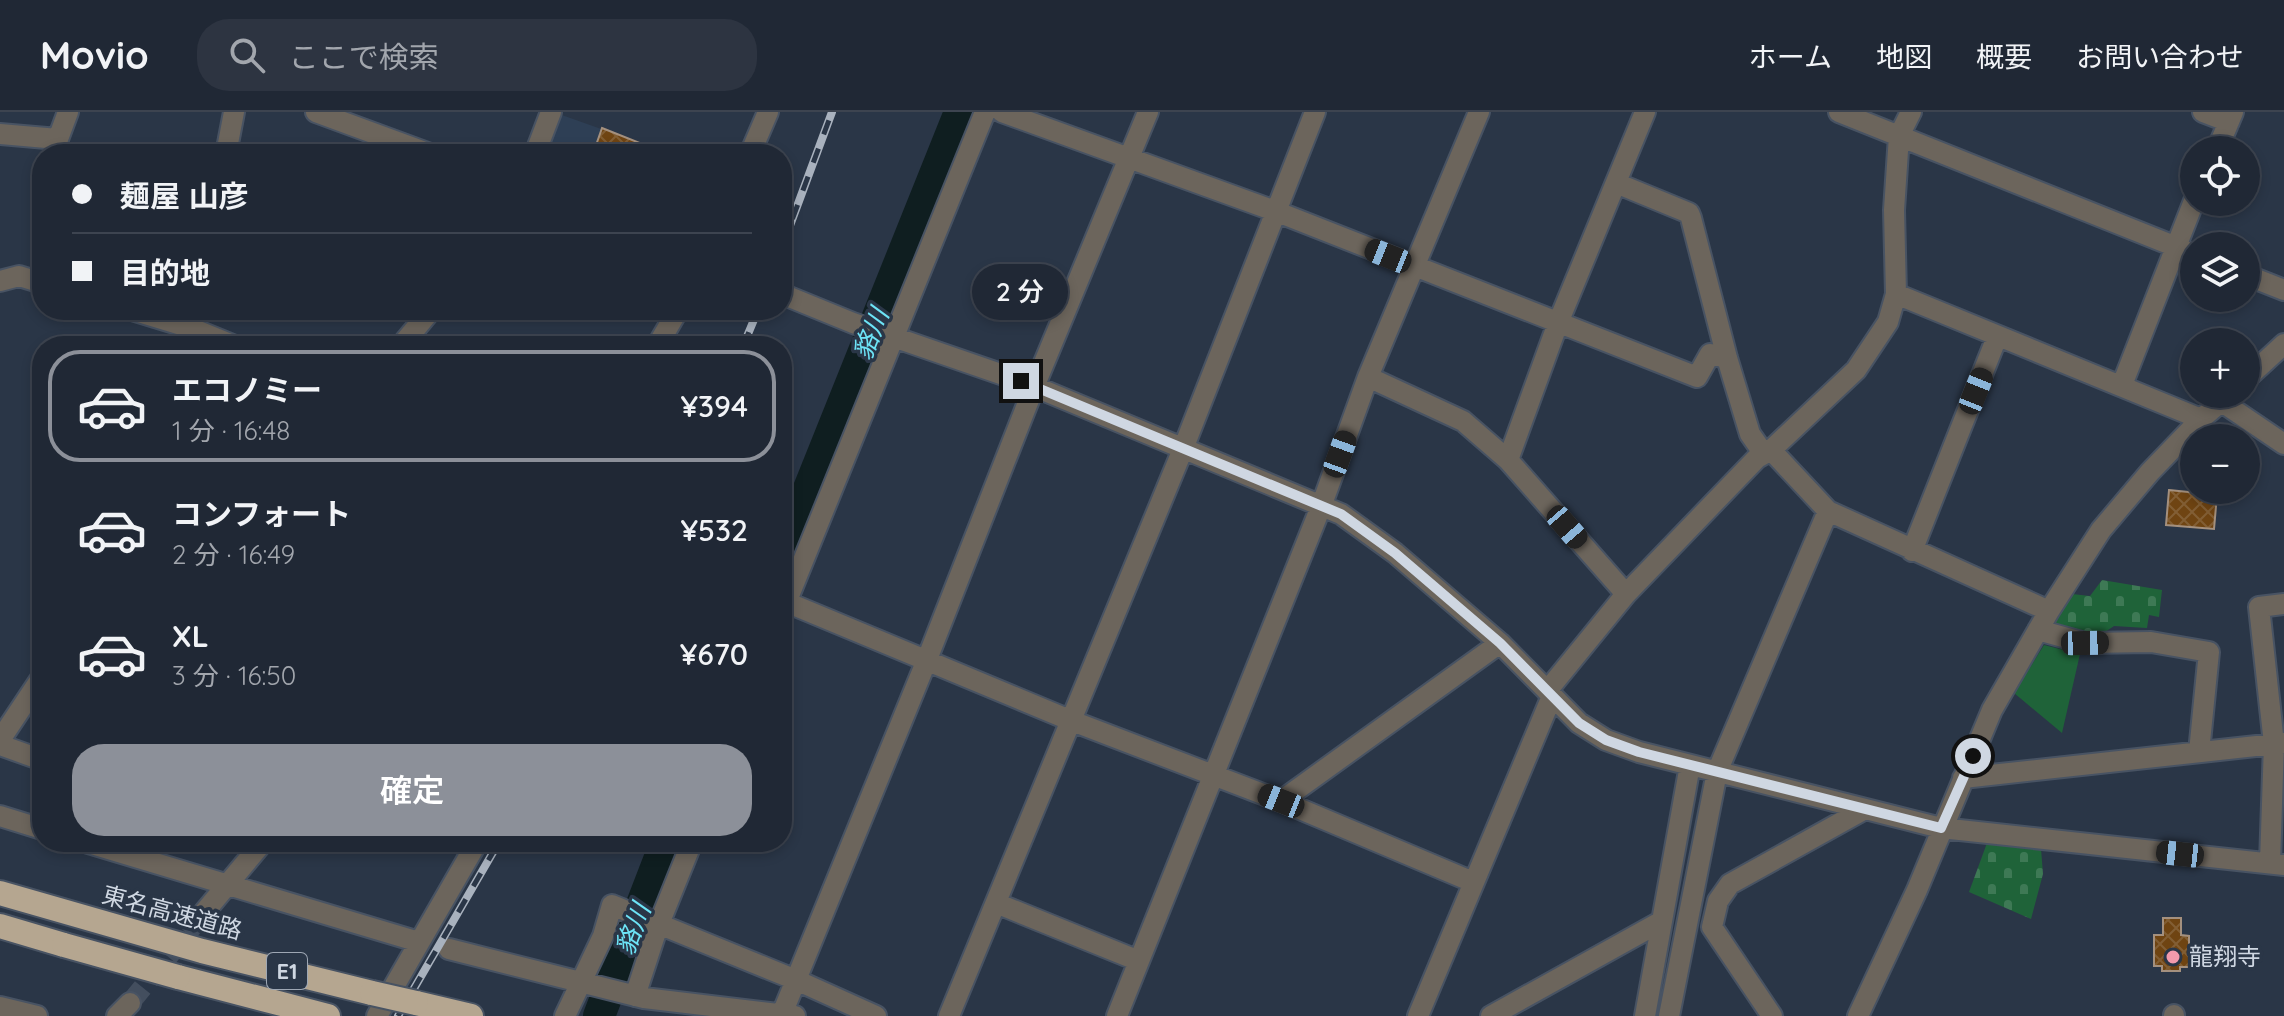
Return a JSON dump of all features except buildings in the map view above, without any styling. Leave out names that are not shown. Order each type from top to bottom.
[{"type":"highway","name":"東名高速道路","points":[[0,893],[374,1004],[416,1003],[471,1016]]},
{"type":"highway","name":"E1","points":[[0,926],[328,1016]]},
{"type":"street","points":[[0,134],[58,139],[68,112]]},
{"type":"street","points":[[228,144],[234,112]]},
{"type":"street","points":[[316,112],[403,144]]},
{"type":"street","points":[[539,144],[551,112]]},
{"type":"street","points":[[754,144],[768,112]]},
{"type":"street","points":[[792,588],[985,112]]},
{"type":"street","points":[[1002,112],[1275,211],[1697,377],[1710,354],[1727,358]]},
{"type":"street","points":[[449,949],[582,983],[637,1001],[788,1015],[796,980],[1148,112]]},
{"type":"street","points":[[949,1016],[1183,449],[1315,112]]},
{"type":"street","points":[[1117,1016],[1322,504],[1368,377],[1479,112]]},
{"type":"street","points":[[1508,460],[1558,323],[1645,112]]},
{"type":"street","points":[[1839,112],[2180,248]]},
{"type":"street","points":[[1418,1016],[1549,694],[1626,594],[1757,458],[1768,452],[1856,370],[1888,322],[1896,294],[1894,210],[1899,136],[1911,112]]},
{"type":"street","points":[[2203,112],[2231,117],[2223,136]]},
{"type":"street","points":[[1616,183],[1689,213],[1750,434],[1768,452],[1828,511],[2049,611]]},
{"type":"street","points":[[2122,385],[2180,259]]},
{"type":"street","points":[[0,261],[0,280],[19,276],[32,280]]},
{"type":"street","points":[[2260,281],[2284,290]]},
{"type":"street","points":[[1896,294],[2201,419]]},
{"type":"street","points":[[792,298],[1034,387],[1322,504],[1358,525],[1395,553],[1500,643],[1579,723],[1606,740],[1639,752],[1941,828],[2277,864],[2279,744],[2259,607],[2284,604]]},
{"type":"street","points":[[195,320],[219,336]]},
{"type":"street","points":[[409,336],[423,320]]},
{"type":"street","points":[[1912,551],[1997,337]]},
{"type":"street","points":[[2260,366],[2284,344]]},
{"type":"street","points":[[1368,377],[1463,421],[1508,460],[1626,594]]},
{"type":"street","points":[[1858,1016],[1917,890],[1992,710],[2049,611],[2101,530],[2150,472],[2214,408]]},
{"type":"street","points":[[2239,408],[2284,444]]},
{"type":"street","points":[[1669,1016],[1717,772],[1828,511]]},
{"type":"street","points":[[792,611],[1214,774],[1473,882]]},
{"type":"street","points":[[2038,630],[2085,643],[2151,642],[2209,652],[2199,752]]},
{"type":"street","points":[[1281,801],[1500,643]]},
{"type":"street","points":[[32,692],[0,742],[32,756]]},
{"type":"street","points":[[1963,778],[2279,744]]},
{"type":"street","points":[[1645,1016],[1690,765]]},
{"type":"street","points":[[1772,1016],[1712,927],[1718,901],[1730,884],[1865,809]]},
{"type":"street","points":[[0,816],[32,826]]},
{"type":"street","points":[[117,852],[419,942]]},
{"type":"street","points":[[202,915],[253,852]]},
{"type":"street","points":[[374,1004],[419,942],[469,852]]},
{"type":"street","points":[[637,1001],[659,924],[688,852]]},
{"type":"street","points":[[996,903],[1139,961]]},
{"type":"street","points":[[565,1016],[603,936],[612,905],[876,1016]]},
{"type":"street","points":[[1491,1016],[1662,921]]},
{"type":"street","points":[[0,1007],[37,1016]]},
{"type":"shaded area","points":[[559,114],[643,144],[546,144]]},
{"type":"green space","points":[[2102,580],[2162,590],[2159,617],[2149,615],[2147,628],[2114,626],[2096,638],[2061,629],[2053,623],[2072,594],[2090,596]]},
{"type":"green space","points":[[2044,645],[2080,654],[2062,733],[2014,693]]},
{"type":"green space","points":[[1987,843],[2041,849],[2043,874],[2031,919],[1969,892]]},
{"type":"waterway","name":"貉川","points":[[792,531],[960,112]]},
{"type":"waterway","name":"貉川","points":[[599,1016],[662,852]]},
{"type":"tunnel","points":[[130,1003],[202,915]]},
{"type":"railway","points":[[792,220],[832,112]]},
{"type":"railway","points":[[747,336],[754,320]]},
{"type":"railway","points":[[398,1016],[493,852]]},
{"type":"place","name":"龍翔寺","points":[[2173,957]]},
{"type":"route","points":[[1021,381],[1341,514],[1395,553],[1441,592],[1500,643],[1579,723],[1606,740],[1639,752],[1941,828],[1973,756]]}]
